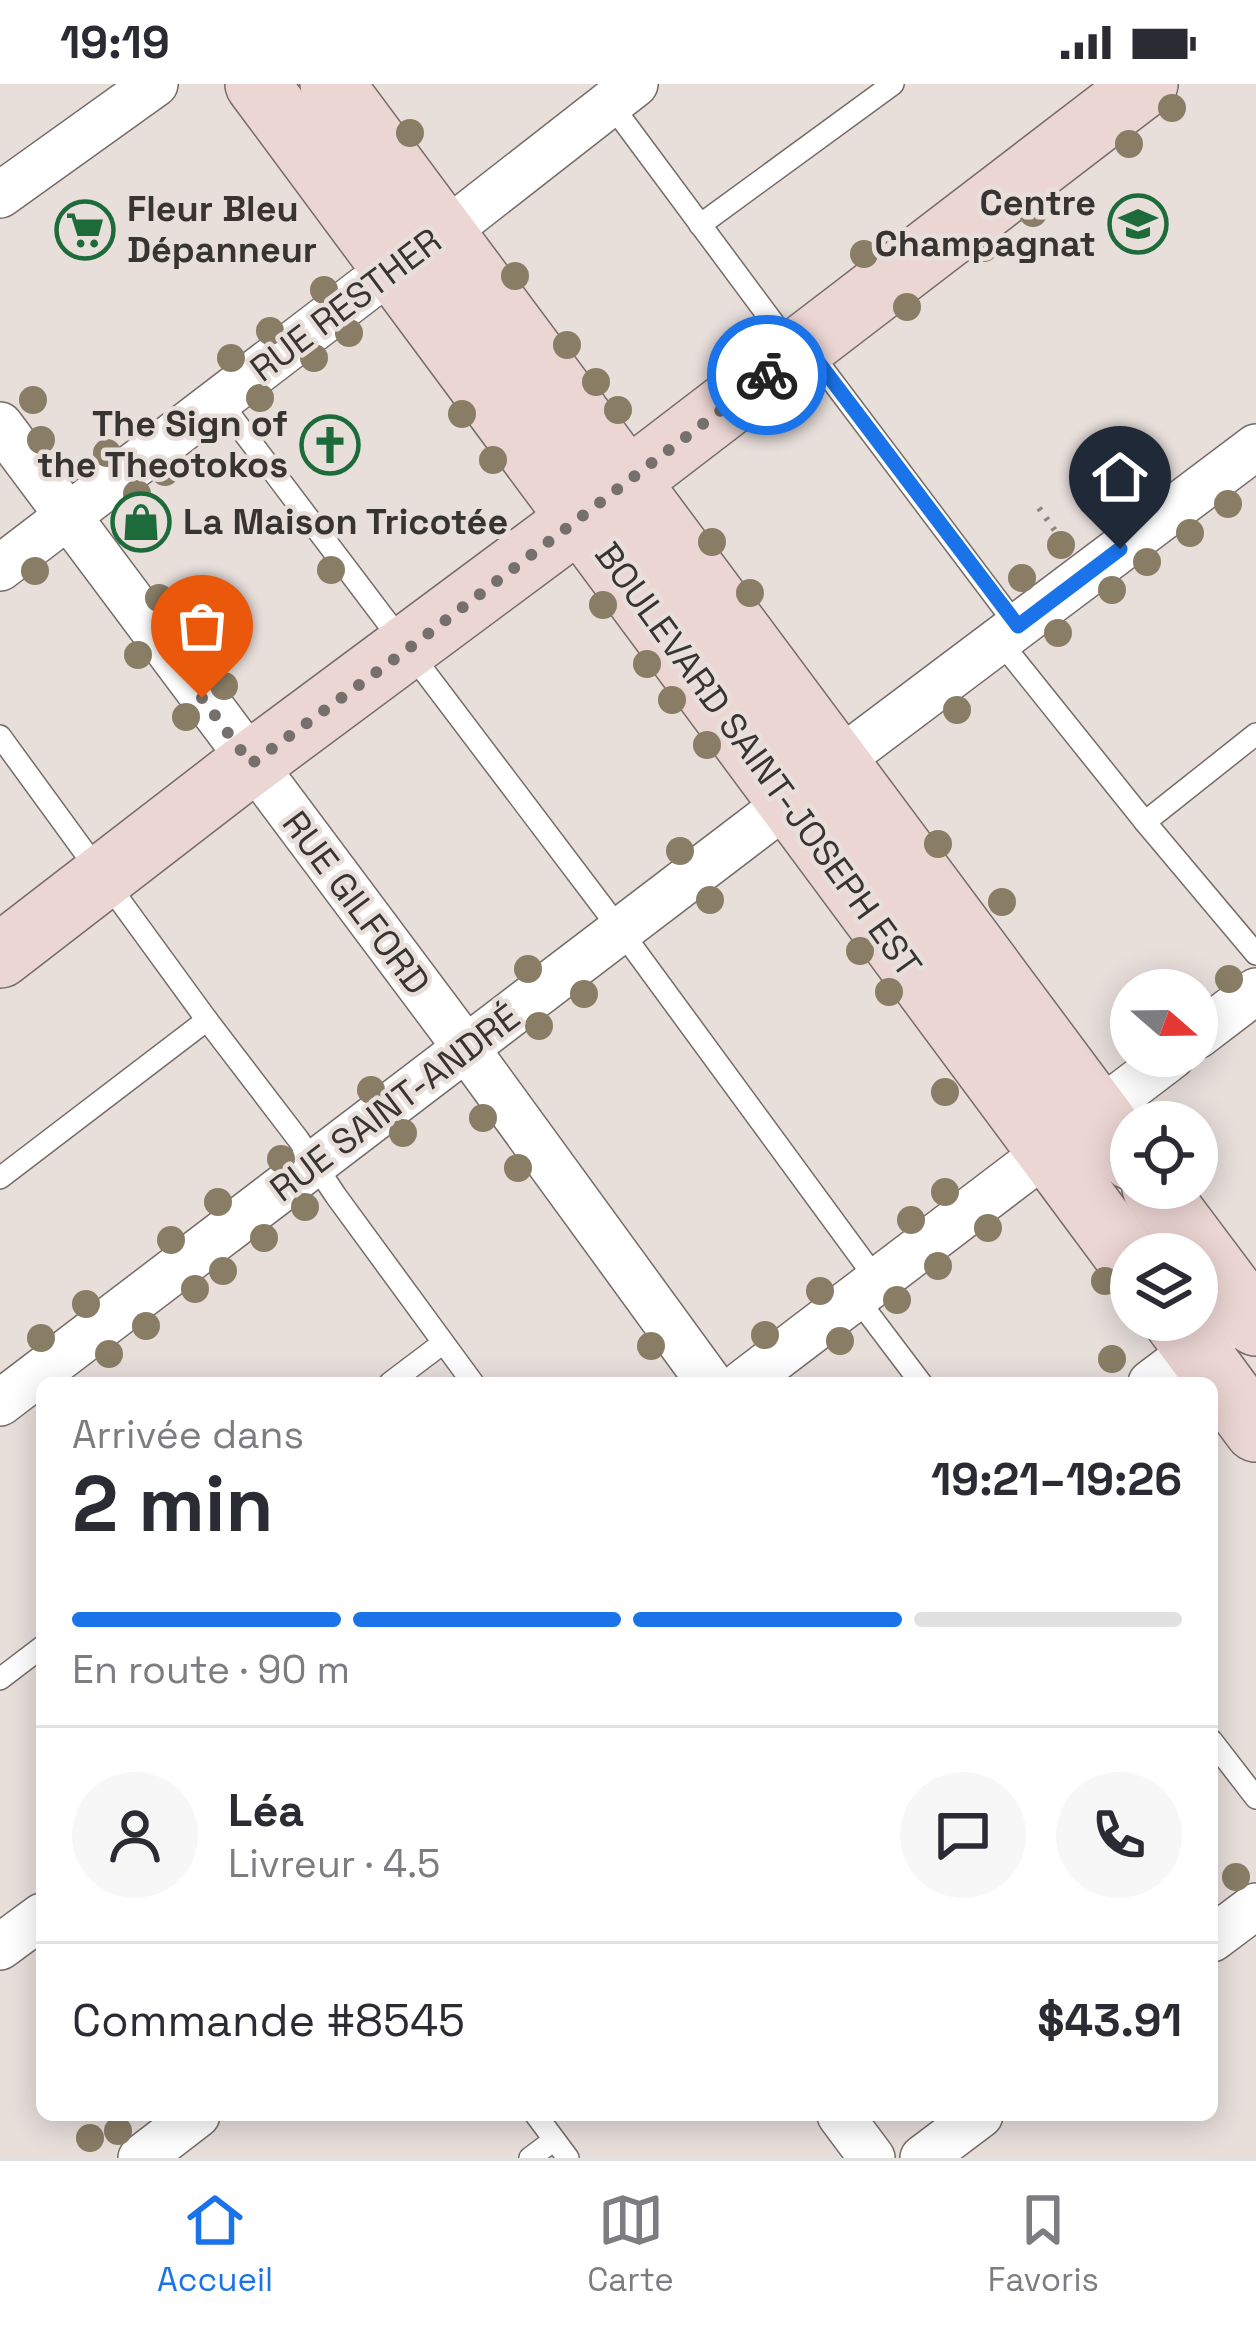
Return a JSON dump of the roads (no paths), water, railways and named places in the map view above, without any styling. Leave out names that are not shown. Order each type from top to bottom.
[{"type":"main road","name":"BOULEVARD SAINT-JOSEPH EST","points":[[257,84],[418,251],[813,783],[1048,1150],[1110,1234]]},
{"type":"main road","name":"BOULEVARD SAINT-JOSEPH EST","points":[[332,84],[418,251]]},
{"type":"main road","points":[[0,956],[1143,85]]},
{"type":"main road","name":"BOULEVARD SAINT-JOSEPH EST","points":[[813,783],[1110,1130]]},
{"type":"main road","points":[[1171,1209],[1253,1313]]},
{"type":"main road","points":[[1174,1350],[1202,1377]]},
{"type":"main road","points":[[1218,1393],[1256,1430]]},
{"type":"street","points":[[0,196],[155,84]]},
{"type":"street","name":"RUE RESTHER","points":[[0,568],[623,93]]},
{"type":"street","name":"RUE GILFORD","points":[[0,424],[706,1377]]},
{"type":"street","name":"RUE SAINT-ANDRÉ","points":[[0,1403],[1256,447]]},
{"type":"street","points":[[1218,1020],[1256,991]]},
{"type":"street","points":[[751,1377],[1048,1150]]},
{"type":"street","points":[[1174,1350],[1253,1313]]},
{"type":"street","points":[[1218,1935],[1256,1906]]},
{"type":"street","points":[[0,1947],[36,1920]]},
{"type":"street","points":[[141,2158],[189,2121]]},
{"type":"street","points":[[844,2121],[872,2158]]},
{"type":"street","points":[[923,2158],[972,2121]]},
{"type":"lane","points":[[700,225],[893,84]]},
{"type":"lane","points":[[623,93],[700,225],[801,350],[1145,822],[1256,954]]},
{"type":"lane","points":[[219,400],[621,931],[867,1288],[918,1377]]},
{"type":"lane","points":[[1145,822],[1256,734]]},
{"type":"lane","points":[[0,736],[8,761],[104,876],[468,1377]]},
{"type":"lane","points":[[0,1178],[207,1020]]},
{"type":"lane","points":[[398,1377],[443,1343]]},
{"type":"lane","points":[[0,1679],[36,1652]]},
{"type":"lane","points":[[1218,1749],[1256,1798]]},
{"type":"lane","points":[[530,2158],[561,2149],[540,2121]]},
{"type":"place","name":"Centre Champagnat","points":[[1138,224]]},
{"type":"place","name":"Fleur Bleu Dépanneur","points":[[85,230]]},
{"type":"place","name":"The Sign of the Theotokos","points":[[330,445]]},
{"type":"place","name":"La Maison Tricotée","points":[[141,522]]}]
